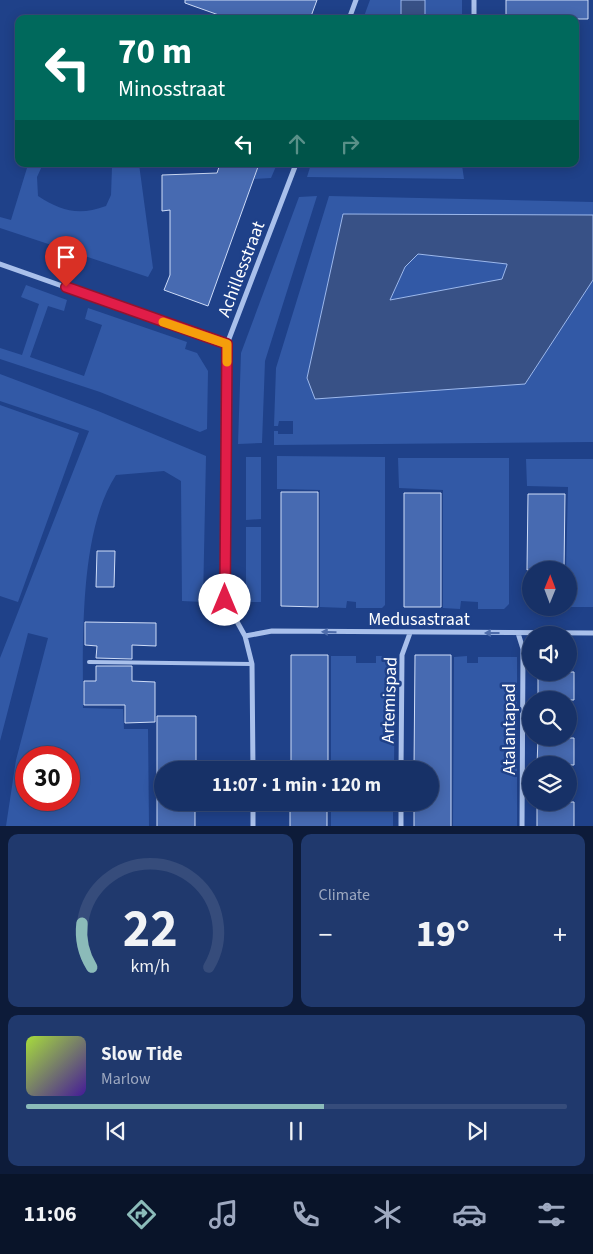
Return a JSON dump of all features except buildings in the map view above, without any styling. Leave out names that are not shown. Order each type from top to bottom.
[{"type":"street","points":[[350,15],[356,0]]},
{"type":"street","points":[[474,0],[474,15]]},
{"type":"street","name":"Achillesstraat","points":[[253,761],[252,664],[245,636],[225,600],[227,344],[295,167]]},
{"type":"street","points":[[0,264],[227,344]]},
{"type":"street","name":"Medusastraat","points":[[245,636],[272,631],[593,633]]},
{"type":"street","name":"Artemispad","points":[[401,761],[402,654],[410,633]]},
{"type":"street","name":"Atalantapad","points":[[518,633],[523,649],[522,826]]},
{"type":"street","points":[[253,811],[253,826]]},
{"type":"street","points":[[401,811],[401,826]]},
{"type":"lane","points":[[90,662],[252,664]]},
{"type":"shaded area","points":[[370,0],[401,0],[401,15],[364,15]]},
{"type":"shaded area","points":[[401,0],[425,0],[425,15],[401,15]]},
{"type":"shaded area","points":[[425,0],[462,0],[462,15],[425,15]]},
{"type":"shaded area","points":[[42,167],[37,177],[38,196],[63,208],[87,211],[106,206],[111,195],[112,167],[139,167],[153,268],[148,277],[0,228],[0,217],[11,220],[27,168]]},
{"type":"shaded area","points":[[258,167],[276,167],[271,178],[254,179]]},
{"type":"shaded area","points":[[310,167],[462,167],[464,179],[307,177]]},
{"type":"shaded area","points":[[317,196],[265,361],[262,443],[238,444],[241,353],[299,197]]},
{"type":"shaded area","points":[[329,196],[593,202],[593,215],[343,214],[307,378],[525,384],[593,280],[593,442],[274,445],[274,431],[278,431],[278,434],[293,434],[293,421],[279,421],[278,426],[274,426],[276,368]]},
{"type":"shaded area","points":[[343,214],[593,215],[593,280],[525,384],[315,399],[307,378]],"holes":[[[418,254],[507,264],[502,279],[390,300],[405,267]]]},
{"type":"shaded area","points":[[417,254],[508,264],[502,279],[390,300],[405,267]]},
{"type":"shaded area","points":[[26,285],[67,300],[64,311],[48,306],[30,357],[84,376],[102,325],[85,319],[88,308],[187,342],[185,349],[197,353],[208,371],[207,429],[200,432],[100,392],[0,359],[0,348],[22,355],[39,304],[21,297]]},
{"type":"shaded area","points":[[0,374],[98,411],[206,456],[203,602],[182,601],[181,481],[164,471],[116,475],[104,498],[95,526],[89,556],[84,620],[83,708],[123,709],[124,729],[148,729],[149,826],[6,826],[15,767],[15,811],[80,811],[80,746],[20,746],[48,638],[28,633],[0,741],[0,658],[89,431],[0,401]]},
{"type":"shaded area","points":[[0,405],[79,433],[18,602],[0,596]]},
{"type":"shaded area","points":[[277,456],[385,457],[385,605],[382,608],[356,608],[356,602],[347,601],[346,608],[320,607],[320,490],[277,489]]},
{"type":"shaded area","points":[[246,457],[261,457],[261,519],[246,520]]},
{"type":"shaded area","points":[[398,458],[509,458],[509,604],[504,609],[478,609],[478,602],[461,601],[460,609],[443,608],[443,490],[399,488]]},
{"type":"shaded area","points":[[526,459],[593,459],[593,607],[578,607],[578,561],[566,561],[568,487],[527,486]]},
{"type":"shaded area","points":[[246,527],[261,527],[261,602],[246,602]]},
{"type":"shaded area","points":[[331,656],[356,656],[356,663],[376,663],[376,656],[395,656],[394,761],[331,761]]},
{"type":"shaded area","points":[[467,656],[467,663],[478,663],[478,657],[517,657],[517,826],[453,826],[454,657]]},
{"type":"shaded area","points":[[331,811],[393,811],[393,826],[331,826]]},
{"type":"slow traffic","points":[[163,322],[227,344],[227,362]]},
{"type":"route","points":[[66,287],[227,344],[225,600]]}]
